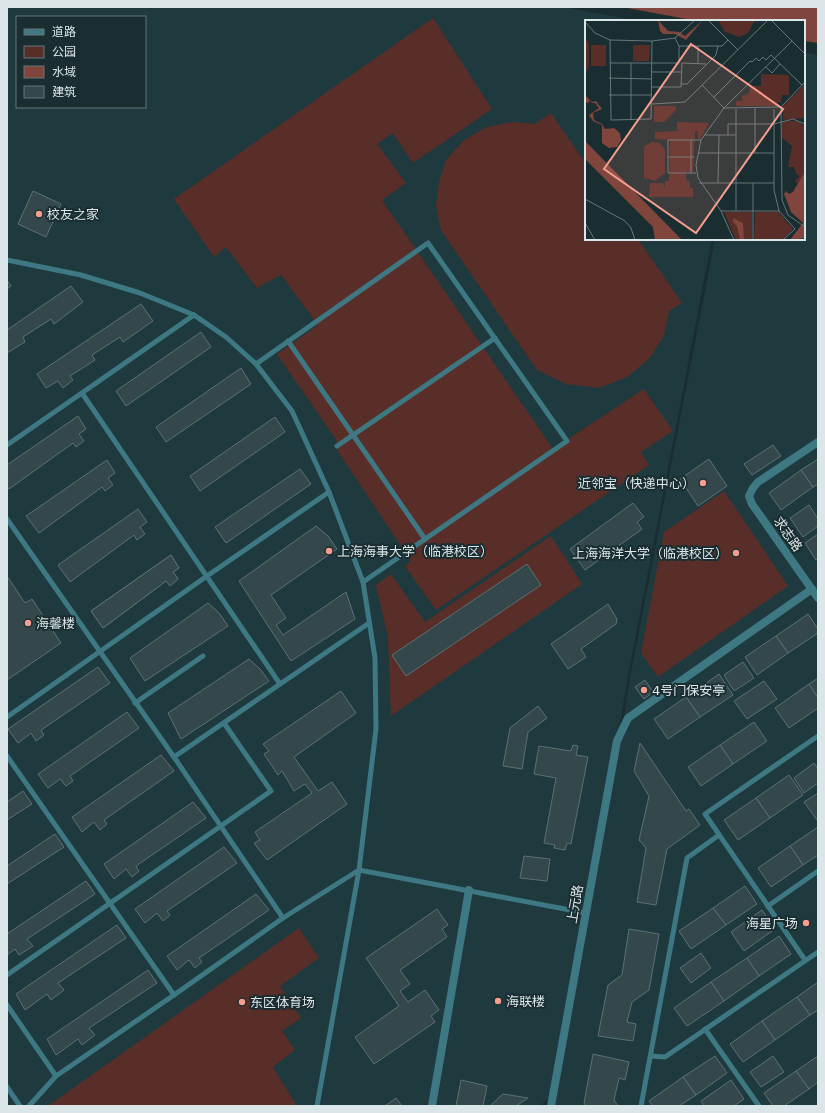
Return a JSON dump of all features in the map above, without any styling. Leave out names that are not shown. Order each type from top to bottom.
[{"type":"street","name":"求志路","points":[[818,442],[758,482],[749,496],[752,504],[818,598]]},
{"type":"street","name":"上元路","points":[[551,1106],[618,741],[628,718],[812,589]]},
{"type":"street","points":[[432,1106],[469,890]]},
{"type":"lane","points":[[256,364],[428,243],[567,440],[363,582]]},
{"type":"lane","points":[[7,260],[81,275],[140,293],[194,315],[226,337],[256,364],[292,410],[329,492],[363,582],[375,658],[376,729],[359,870],[317,1106]]},
{"type":"lane","points":[[7,445],[194,315]]},
{"type":"lane","points":[[337,446],[495,338]]},
{"type":"lane","points":[[288,341],[425,540]]},
{"type":"lane","points":[[82,393],[280,684]]},
{"type":"lane","points":[[7,717],[329,492]]},
{"type":"lane","points":[[7,519],[174,757],[283,918]]},
{"type":"lane","points":[[174,757],[369,623]]},
{"type":"lane","points":[[135,702],[203,656]]},
{"type":"lane","points":[[7,975],[271,791],[224,723]]},
{"type":"lane","points":[[805,960],[705,814],[818,736]]},
{"type":"lane","points":[[7,756],[174,996]]},
{"type":"lane","points":[[641,1106],[687,858],[719,835]]},
{"type":"lane","points":[[29,1106],[56,1076],[174,996],[283,918],[359,870],[586,913]]},
{"type":"lane","points":[[768,906],[818,871]]},
{"type":"lane","points":[[651,1056],[665,1057],[818,952]]},
{"type":"lane","points":[[7,1005],[56,1076]]},
{"type":"lane","points":[[705,1029],[759,1106]]},
{"type":"lane","points":[[7,1087],[20,1106]]},
{"type":"shaded area","name":"上海海事大学（临港校区）","points":[[7,7],[563,7],[634,20],[585,20],[585,240],[712,240],[628,676],[552,1097],[539,1106],[7,1106]]},
{"type":"shaded area","name":"上海海洋大学（临港校区）","points":[[805,52],[818,55],[818,1106],[554,1106],[620,743],[630,678],[715,240],[805,240]]},
{"type":"green space","points":[[433,18],[492,109],[413,163],[393,133],[377,144],[406,183],[382,200],[553,449],[644,389],[673,431],[641,452],[649,465],[436,610],[405,566],[411,561],[337,450],[337,441],[277,354],[318,325],[281,275],[257,288],[226,247],[214,257],[174,199]]},
{"type":"green space","points":[[551,113],[585,163],[585,240],[639,240],[682,303],[669,311],[664,336],[649,359],[627,377],[599,388],[566,384],[537,370],[441,230],[436,206],[439,182],[446,160],[464,140],[487,127],[513,122],[535,124]]},
{"type":"green space","points":[[724,491],[788,586],[658,677],[641,653],[664,532]]},
{"type":"green space","points":[[551,536],[582,584],[391,716],[388,637],[376,585],[391,574],[425,622]]},
{"type":"green space","name":"东区体育场","points":[[299,928],[319,958],[280,986],[301,1018],[282,1031],[295,1050],[273,1067],[297,1106],[48,1106]]},
{"type":"water","points":[[622,7],[818,7],[818,43],[805,41],[805,20],[692,20]]},
{"type":"building","name":"校友之家","points":[[33,191],[61,204],[46,237],[18,224]]},
{"type":"building","points":[[7,280],[11,286],[7,289]]},
{"type":"building","points":[[71,286],[83,302],[54,324],[51,319],[23,337],[25,342],[7,353],[7,330]]},
{"type":"building","points":[[141,304],[153,321],[123,342],[120,337],[92,355],[95,360],[70,376],[73,380],[63,388],[58,381],[46,388],[37,374]]},
{"type":"building","points":[[201,332],[211,347],[126,406],[116,391]]},
{"type":"building","points":[[241,368],[251,384],[166,442],[156,427]]},
{"type":"building","points":[[78,416],[86,429],[79,434],[84,441],[76,447],[73,443],[9,489],[7,486],[7,465]]},
{"type":"building","points":[[275,417],[285,432],[200,491],[190,476]]},
{"type":"building","points":[[773,445],[781,456],[752,475],[744,464]]},
{"type":"building","name":"近邻宝（快递中心）","points":[[709,459],[727,486],[698,506],[680,479]]},
{"type":"building","points":[[818,459],[818,484],[813,487],[801,470]]},
{"type":"building","points":[[107,460],[115,473],[108,478],[113,485],[105,491],[102,487],[39,533],[26,516]]},
{"type":"building","points":[[300,469],[311,484],[226,543],[215,527]]},
{"type":"building","points":[[801,470],[813,487],[781,510],[769,493]]},
{"type":"building","points":[[633,503],[644,517],[637,522],[642,529],[585,570],[570,549]]},
{"type":"building","points":[[809,505],[818,519],[818,526],[803,537],[790,518]]},
{"type":"building","points":[[138,509],[147,522],[140,527],[145,534],[137,540],[134,535],[70,582],[58,565]]},
{"type":"building","points":[[316,526],[328,536],[337,549],[271,595],[286,618],[276,625],[283,635],[346,592],[355,619],[291,661],[239,581]]},
{"type":"building","points":[[818,534],[818,559],[816,560],[805,543]]},
{"type":"building","points":[[171,555],[179,568],[173,572],[178,579],[170,585],[166,581],[103,628],[91,611]]},
{"type":"building","points":[[171,555],[179,568],[173,572],[178,579],[170,586],[166,581],[103,628],[91,611]]},
{"type":"building","points":[[527,564],[541,585],[406,676],[392,655]]},
{"type":"building","name":"海馨楼","points":[[7,576],[25,603],[32,599],[61,643],[7,680]]},
{"type":"building","points":[[208,603],[219,613],[228,626],[145,681],[130,658]]},
{"type":"building","points":[[608,604],[617,619],[616,624],[581,649],[586,657],[568,669],[551,644]]},
{"type":"building","points":[[808,614],[818,629],[818,633],[788,653],[776,636]]},
{"type":"building","points":[[776,636],[788,653],[757,675],[745,657]]},
{"type":"building","points":[[249,659],[260,669],[269,681],[181,739],[168,713]]},
{"type":"building","points":[[743,662],[754,678],[734,691],[724,675]]},
{"type":"building","points":[[98,667],[110,683],[41,730],[44,735],[36,741],[31,733],[18,743],[8,729]]},
{"type":"building","points":[[719,674],[733,695],[700,717],[686,697]]},
{"type":"building","points":[[818,678],[818,698],[809,684]]},
{"type":"building","name":"4号门保安亭","points":[[645,680],[653,692],[644,699],[635,687]]},
{"type":"building","points":[[764,681],[777,699],[747,719],[734,701]]},
{"type":"building","points":[[809,684],[818,698],[818,708],[789,728],[775,708]]},
{"type":"building","points":[[341,691],[356,713],[294,757],[318,791],[332,782],[347,804],[267,860],[254,843],[260,840],[255,832],[312,793],[305,784],[294,791],[282,771],[278,775],[264,754],[269,751],[263,744]]},
{"type":"building","points":[[686,697],[700,717],[668,739],[654,719]]},
{"type":"building","points":[[538,706],[547,718],[528,732],[522,769],[503,766],[510,728]]},
{"type":"building","points":[[127,712],[139,728],[70,776],[73,781],[66,786],[60,779],[48,788],[38,774]]},
{"type":"building","points":[[754,722],[767,741],[733,764],[720,745]]},
{"type":"building","points":[[640,743],[686,811],[689,809],[700,825],[667,849],[656,905],[637,902],[646,848],[639,840],[649,796],[634,771]]},
{"type":"building","points":[[573,745],[578,746],[576,755],[588,757],[571,844],[567,843],[565,850],[554,848],[555,845],[544,843],[556,778],[534,774],[539,746],[571,751]]},
{"type":"building","points":[[720,745],[733,764],[701,786],[688,767]]},
{"type":"building","points":[[161,755],[174,771],[104,820],[107,824],[100,830],[94,822],[82,832],[72,817]]},
{"type":"building","points":[[814,763],[818,769],[818,783],[804,793],[794,778]]},
{"type":"building","points":[[789,775],[803,795],[770,818],[756,798]]},
{"type":"building","points":[[23,791],[32,804],[7,820],[7,802]]},
{"type":"building","points":[[818,793],[818,820],[817,820],[804,802]]},
{"type":"building","points":[[756,798],[770,818],[738,840],[724,820]]},
{"type":"building","points":[[193,802],[206,818],[136,866],[139,871],[132,877],[126,869],[114,879],[104,864]]},
{"type":"building","points":[[818,827],[818,855],[803,865],[790,846]]},
{"type":"building","points":[[55,834],[64,847],[7,884],[7,866]]},
{"type":"building","points":[[790,846],[803,865],[771,887],[758,868]]},
{"type":"building","points":[[224,847],[237,863],[167,911],[170,915],[163,921],[157,913],[145,923],[135,909]]},
{"type":"building","points":[[524,856],[550,859],[547,881],[520,878]]},
{"type":"building","points":[[86,881],[95,894],[27,939],[33,946],[19,955],[15,949],[7,955],[7,934]]},
{"type":"building","points":[[745,886],[757,904],[726,925],[713,908]]},
{"type":"building","points":[[256,894],[269,910],[199,958],[202,962],[195,968],[189,960],[177,970],[167,956]]},
{"type":"building","points":[[713,908],[726,925],[691,949],[679,931]]},
{"type":"building","points":[[437,909],[448,925],[442,929],[447,937],[400,970],[410,984],[400,991],[408,1002],[425,990],[439,1010],[431,1016],[435,1022],[374,1064],[355,1037],[399,1006],[366,958]]},
{"type":"building","points":[[762,910],[775,929],[744,951],[731,932]]},
{"type":"building","points":[[117,925],[126,938],[58,983],[64,990],[51,1000],[47,994],[25,1010],[16,994]]},
{"type":"building","points":[[629,929],[659,934],[649,990],[632,1002],[627,1022],[636,1024],[633,1041],[598,1036],[608,985],[622,975]]},
{"type":"building","points":[[779,936],[791,954],[759,976],[747,958]]},
{"type":"building","points":[[701,953],[711,968],[691,983],[680,968]]},
{"type":"building","points":[[747,958],[759,976],[724,1001],[711,982]]},
{"type":"building","points":[[148,970],[157,983],[89,1028],[95,1035],[82,1045],[78,1039],[56,1055],[47,1039]]},
{"type":"building","points":[[711,982],[724,1001],[687,1026],[674,1008]]},
{"type":"building","points":[[818,982],[818,1010],[810,1015],[797,997]]},
{"type":"building","points":[[797,997],[810,1015],[775,1040],[762,1021]]},
{"type":"building","points":[[762,1021],[775,1040],[743,1062],[730,1044]]},
{"type":"building","points":[[593,1054],[629,1062],[625,1080],[619,1078],[614,1100],[618,1106],[586,1106],[584,1103]]},
{"type":"building","points":[[715,1056],[727,1073],[696,1095],[683,1077]]},
{"type":"building","points":[[773,1056],[784,1072],[761,1087],[750,1072]]},
{"type":"building","points":[[818,1056],[818,1082],[809,1089],[796,1071]]},
{"type":"building","points":[[796,1071],[809,1089],[784,1106],[773,1106],[764,1093]]},
{"type":"building","points":[[683,1077],[696,1095],[679,1106],[653,1106],[649,1101]]},
{"type":"building","points":[[461,1080],[487,1086],[483,1106],[456,1106]]},
{"type":"building","points":[[731,1080],[744,1099],[734,1106],[704,1106],[701,1101]]},
{"type":"building","points":[[503,1094],[528,1098],[516,1106],[490,1106]]},
{"type":"building","points":[[396,1098],[402,1106],[385,1106]]},
{"type":"place","name":"校友之家","points":[[39,214]]},
{"type":"place","name":"近邻宝（快递中心）","points":[[703,483]]},
{"type":"place","name":"上海海事大学（临港校区）","points":[[329,551]]},
{"type":"place","name":"上海海洋大学（临港校区）","points":[[736,553]]},
{"type":"place","name":"海馨楼","points":[[28,623]]},
{"type":"place","name":"4号门保安亭","points":[[644,690]]},
{"type":"place","name":"海星广场","points":[[806,923]]},
{"type":"place","name":"海联楼","points":[[498,1001]]},
{"type":"place","name":"东区体育场","points":[[242,1002]]}]
